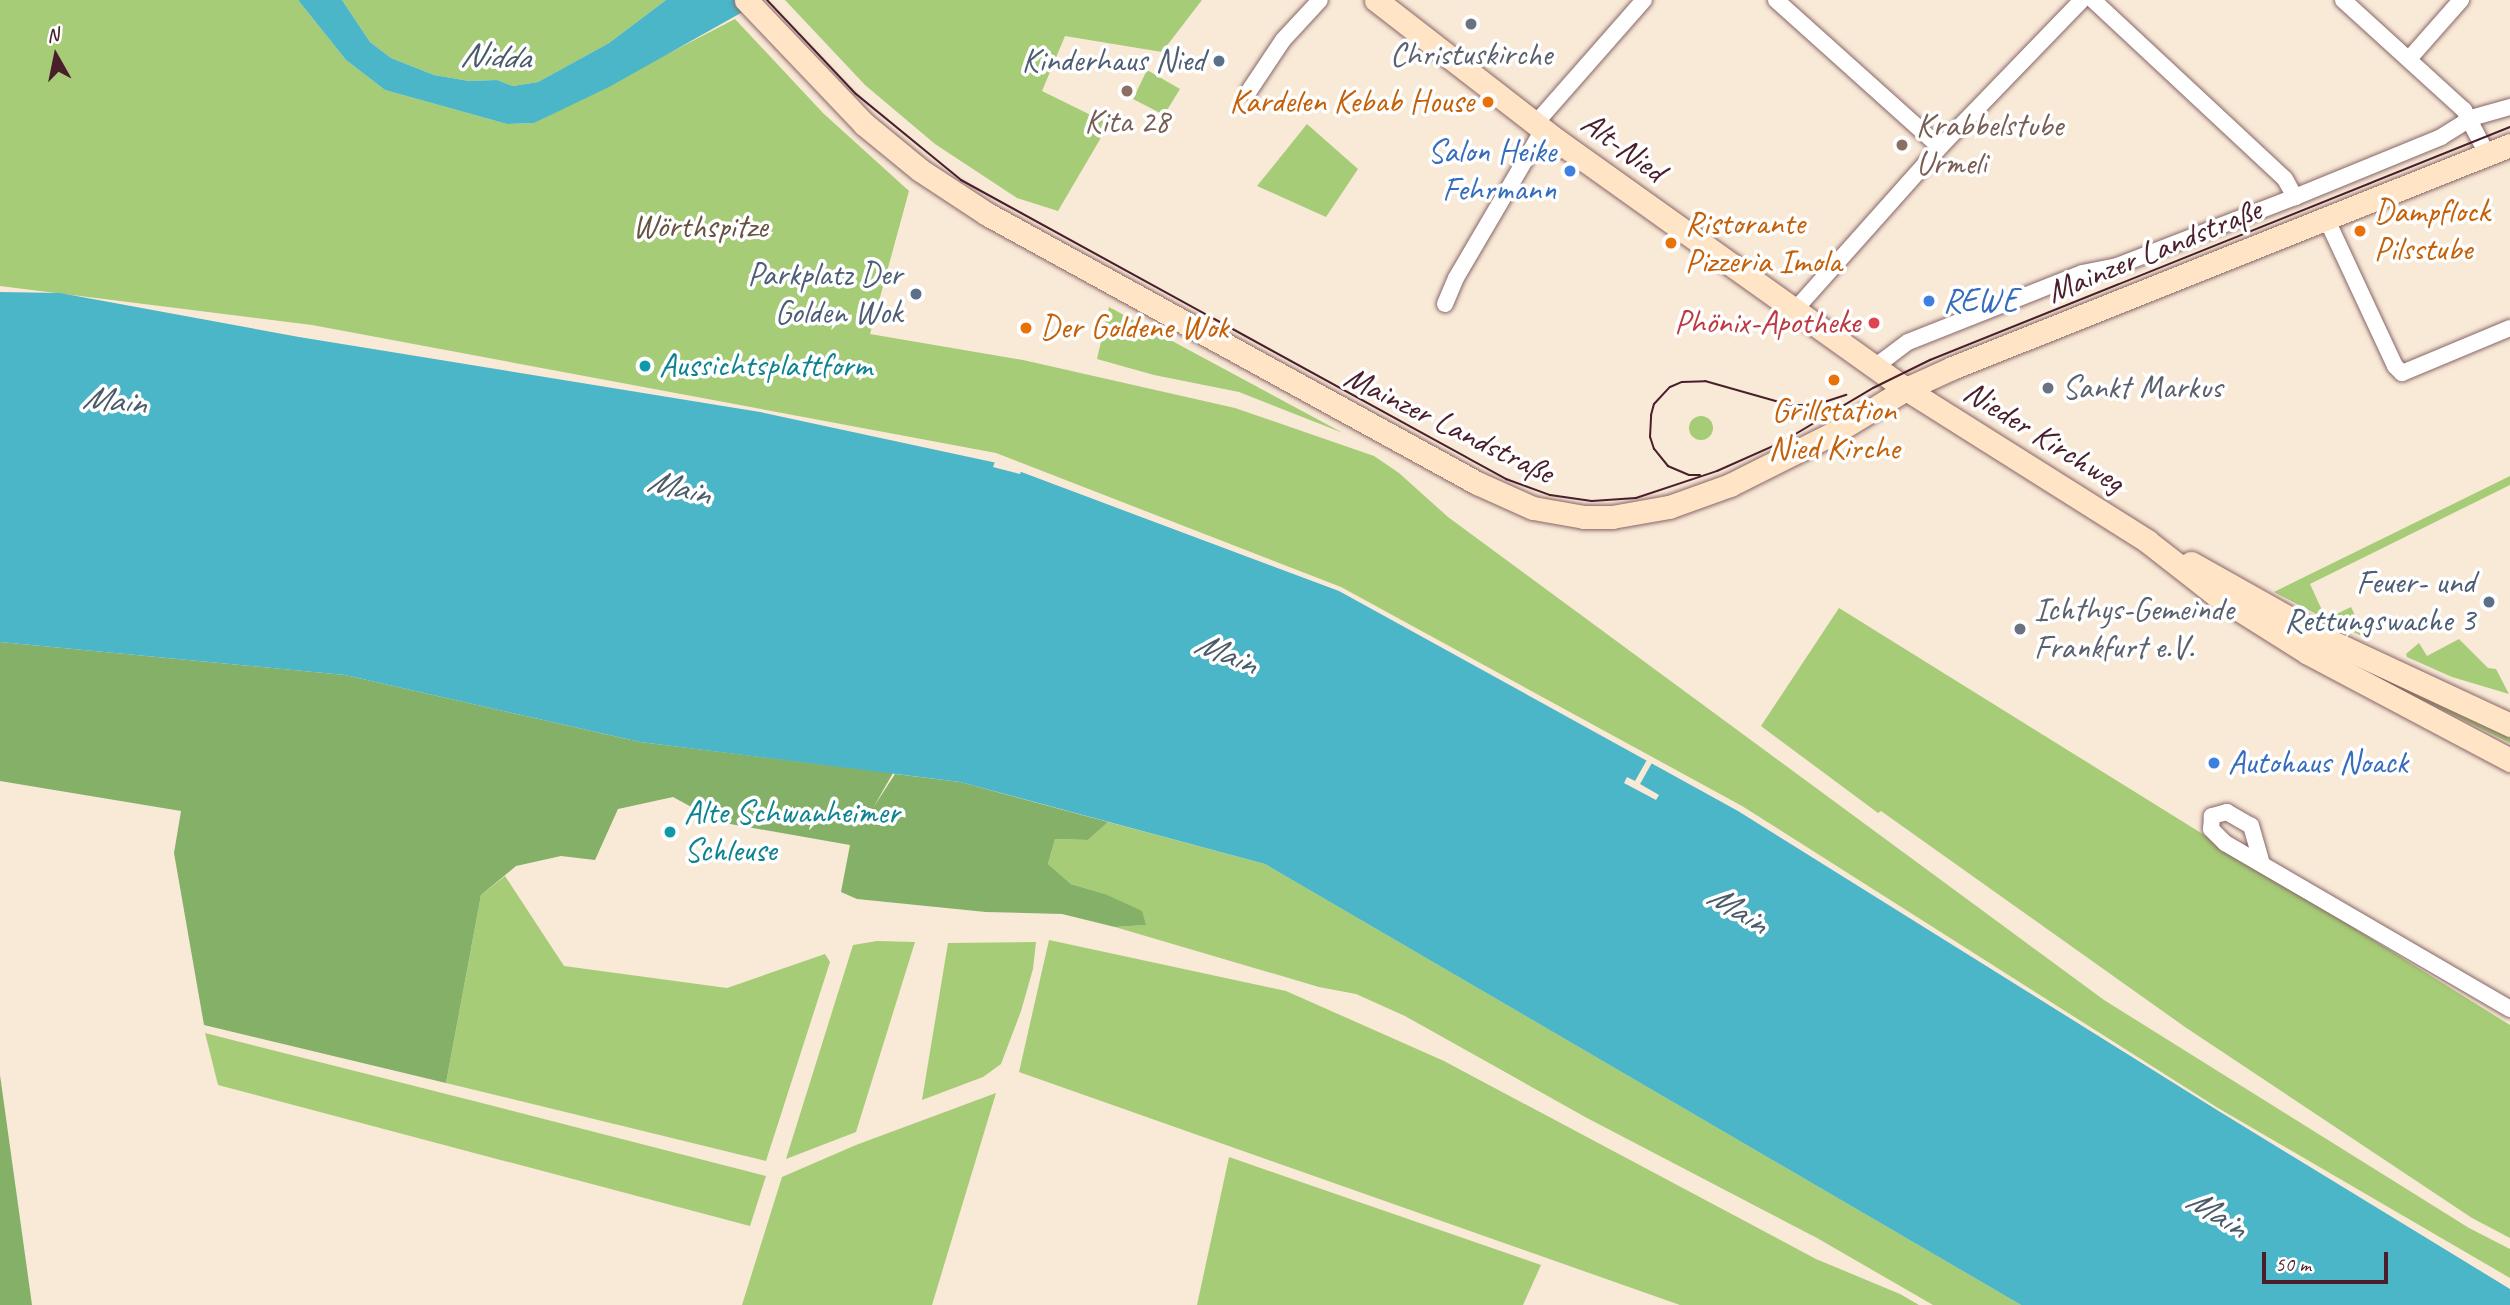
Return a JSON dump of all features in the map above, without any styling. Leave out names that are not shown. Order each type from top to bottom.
[{"type":"main road","name":"Mainzer Landstraße","points":[[746,0],[864,124],[919,170],[976,208],[1477,483],[1533,508],[1584,517],[1612,517],[1691,500],[1730,485],[1814,444],[1906,389],[2510,145]]},
{"type":"main road","name":"Alt-Nied","points":[[1376,0],[1539,127],[1906,389]]},
{"type":"main road","name":"Nieder Kirchweg","points":[[1906,389],[2147,541],[2216,595],[2308,653],[2510,761]]},
{"type":"main road","name":"Nieder Kirchweg","points":[[2147,541],[2227,580],[2328,640],[2510,725]]},
{"type":"street","points":[[1249,91],[1283,40],[1320,0]]},
{"type":"street","points":[[1444,304],[1539,127],[1644,0]]},
{"type":"street","points":[[1776,0],[1940,147]]},
{"type":"street","points":[[1794,311],[1940,147],[2082,0]]},
{"type":"street","points":[[2093,0],[2285,179],[2295,197]]},
{"type":"street","points":[[2343,0],[2471,118],[2487,154]]},
{"type":"street","points":[[2409,59],[2461,0]]},
{"type":"street","name":"Mainzer Landstraße","points":[[1876,366],[1891,352],[1926,335],[2082,273],[2117,266],[2295,197],[2441,137],[2471,118],[2510,107]]},
{"type":"street","points":[[2326,218],[2395,366],[2402,373],[2510,328]]},
{"type":"street","points":[[2262,864],[2510,1009]]},
{"type":"green space","name":"Wörthspitze","points":[[0,0],[298,0],[346,60],[385,90],[507,124],[534,123],[735,19],[823,113],[909,191],[870,334],[1023,360],[1235,408],[1374,456],[1399,473],[1448,517],[2104,1000],[2469,1228],[2510,1249],[2510,1278],[2218,1108],[1742,806],[1341,587],[996,453],[312,325],[0,286]]},
{"type":"green space","points":[[342,0],[666,0],[609,43],[538,82],[513,86],[497,80],[469,81],[434,75],[391,58],[370,42]]},
{"type":"green space","points":[[785,0],[1202,0],[1162,52],[1065,36],[1042,91],[1109,124],[1058,211],[1017,198],[935,144],[865,85]]},
{"type":"green space","points":[[1147,70],[1180,89],[1164,115],[1133,99]]},
{"type":"green space","points":[[1307,124],[1358,169],[1326,217],[1257,186]]},
{"type":"green space","points":[[1109,307],[1343,433],[1239,392],[1154,375],[1097,359]]},
{"type":"green space","points":[[1701,416],[1710,419],[1713,428],[1710,437],[1701,440],[1692,437],[1689,428],[1692,419]]},
{"type":"green space","points":[[2510,476],[2510,485],[2310,584],[2326,619],[2274,592]]},
{"type":"green space","points":[[2351,607],[2366,638],[2326,619]]},
{"type":"green space","points":[[1839,608],[2510,1025],[2510,1238],[2472,1218],[2185,1027],[1881,811],[1878,813],[1761,726]]},
{"type":"green space","points":[[2263,613],[2510,735],[2510,743],[2427,702],[2326,658]]},
{"type":"green space","points":[[2459,639],[2488,668],[2496,669],[2509,694],[2452,677],[2407,657],[2406,654],[2419,643],[2427,656]]},
{"type":"green space","points":[[0,642],[345,675],[640,742],[893,773],[873,808],[895,774],[960,782],[1108,822],[1088,840],[1055,839],[1048,864],[1071,884],[1105,894],[1142,911],[1146,925],[1115,927],[1062,914],[986,912],[857,899],[841,892],[850,845],[719,822],[673,797],[618,809],[595,860],[561,856],[516,866],[481,895],[446,1083],[204,1025],[174,853],[181,811],[0,781]]},
{"type":"green space","points":[[1108,822],[1265,864],[2021,1305],[1933,1305],[1817,1238],[1587,1118],[1405,1016],[1356,994],[1319,987],[1115,927],[1145,925],[1105,894],[1071,884],[1048,864],[1055,839],[1088,840]]},
{"type":"green space","points":[[505,876],[564,966],[727,988],[825,954],[830,962],[766,1161],[446,1083],[481,895]]},
{"type":"green space","points":[[1049,940],[1286,991],[1444,1061],[1816,1259],[1900,1294],[1919,1305],[1680,1305],[1019,1072]]},
{"type":"green space","points":[[877,941],[915,942],[856,1132],[786,1159],[853,945]]},
{"type":"green space","points":[[1036,942],[1033,969],[1021,1011],[1001,1064],[983,1077],[922,1100],[948,943]]},
{"type":"green space","points":[[205,1033],[766,1176],[750,1226],[218,1085]]},
{"type":"green space","points":[[0,1075],[32,1305],[0,1305]]},
{"type":"green space","points":[[996,1093],[932,1305],[742,1305],[782,1177],[856,1145]]},
{"type":"green space","points":[[1229,1157],[1541,1265],[1523,1305],[1197,1305]]},
{"type":"water","points":[[298,0],[342,0],[370,42],[391,58],[434,75],[469,81],[497,80],[513,86],[538,82],[609,43],[666,0],[764,0],[609,87],[534,123],[507,124],[385,90],[346,60]]},
{"type":"water","name":"Main","points":[[0,292],[60,293],[299,337],[760,412],[997,463],[1339,591],[1738,811],[2510,1289],[2510,1305],[2021,1305],[1265,864],[960,782],[640,742],[345,675],[0,642]]},
{"type":"pier","points":[[996,459],[1022,469],[1020,474],[993,467]]},
{"type":"pier","points":[[1648,758],[1653,761],[1640,784],[1659,795],[1656,800],[1624,783],[1627,777],[1635,781]]},
{"type":"tram line","points":[[767,0],[856,94],[961,180],[1506,479],[1550,495],[1592,501],[1636,498],[1717,471],[1782,442],[1873,388],[1930,360],[2510,127]]},
{"type":"tram line","points":[[1700,475],[1689,475],[1668,466],[1654,449],[1650,437],[1651,415],[1654,404],[1670,387],[1682,382],[1705,381],[1790,405],[1815,405],[1846,395]]},
{"type":"place","name":"Christuskirche","points":[[1471,24]]},
{"type":"place","name":"Kinderhaus Nied","points":[[1219,61]]},
{"type":"place","name":"Kita 28","points":[[1127,91]]},
{"type":"place","name":"Kardelen Kebab House","points":[[1488,102]]},
{"type":"place","name":"Krabbelstube Urmeli","points":[[1902,145]]},
{"type":"place","name":"Salon Heike Fehrmann","points":[[1570,171]]},
{"type":"place","name":"Dampflock Pilsstube","points":[[2360,231]]},
{"type":"place","name":"Ristorante Pizzeria Imola","points":[[1671,243]]},
{"type":"place","name":"Parkplatz Der Golden Wok","points":[[916,294]]},
{"type":"place","name":"REWE","points":[[1929,301]]},
{"type":"place","name":"Phönix-Apotheke","points":[[1874,323]]},
{"type":"place","name":"Der Goldene Wok","points":[[1026,328]]},
{"type":"place","name":"Aussichtsplattform","points":[[645,366]]},
{"type":"place","name":"Grillstation Nied Kirche","points":[[1834,380]]},
{"type":"place","name":"Sankt Markus","points":[[2048,388]]},
{"type":"place","name":"Feuer- und Rettungswache 3","points":[[2489,602]]},
{"type":"place","name":"Ichthys-Gemeinde Frankfurt e.V.","points":[[2020,629]]},
{"type":"place","name":"Autohaus Noack","points":[[2214,763]]},
{"type":"place","name":"Alte Schwanheimer Schleuse","points":[[670,832]]},
{"type":"water label","name":"Nidda","points":[[495,56]]}]
